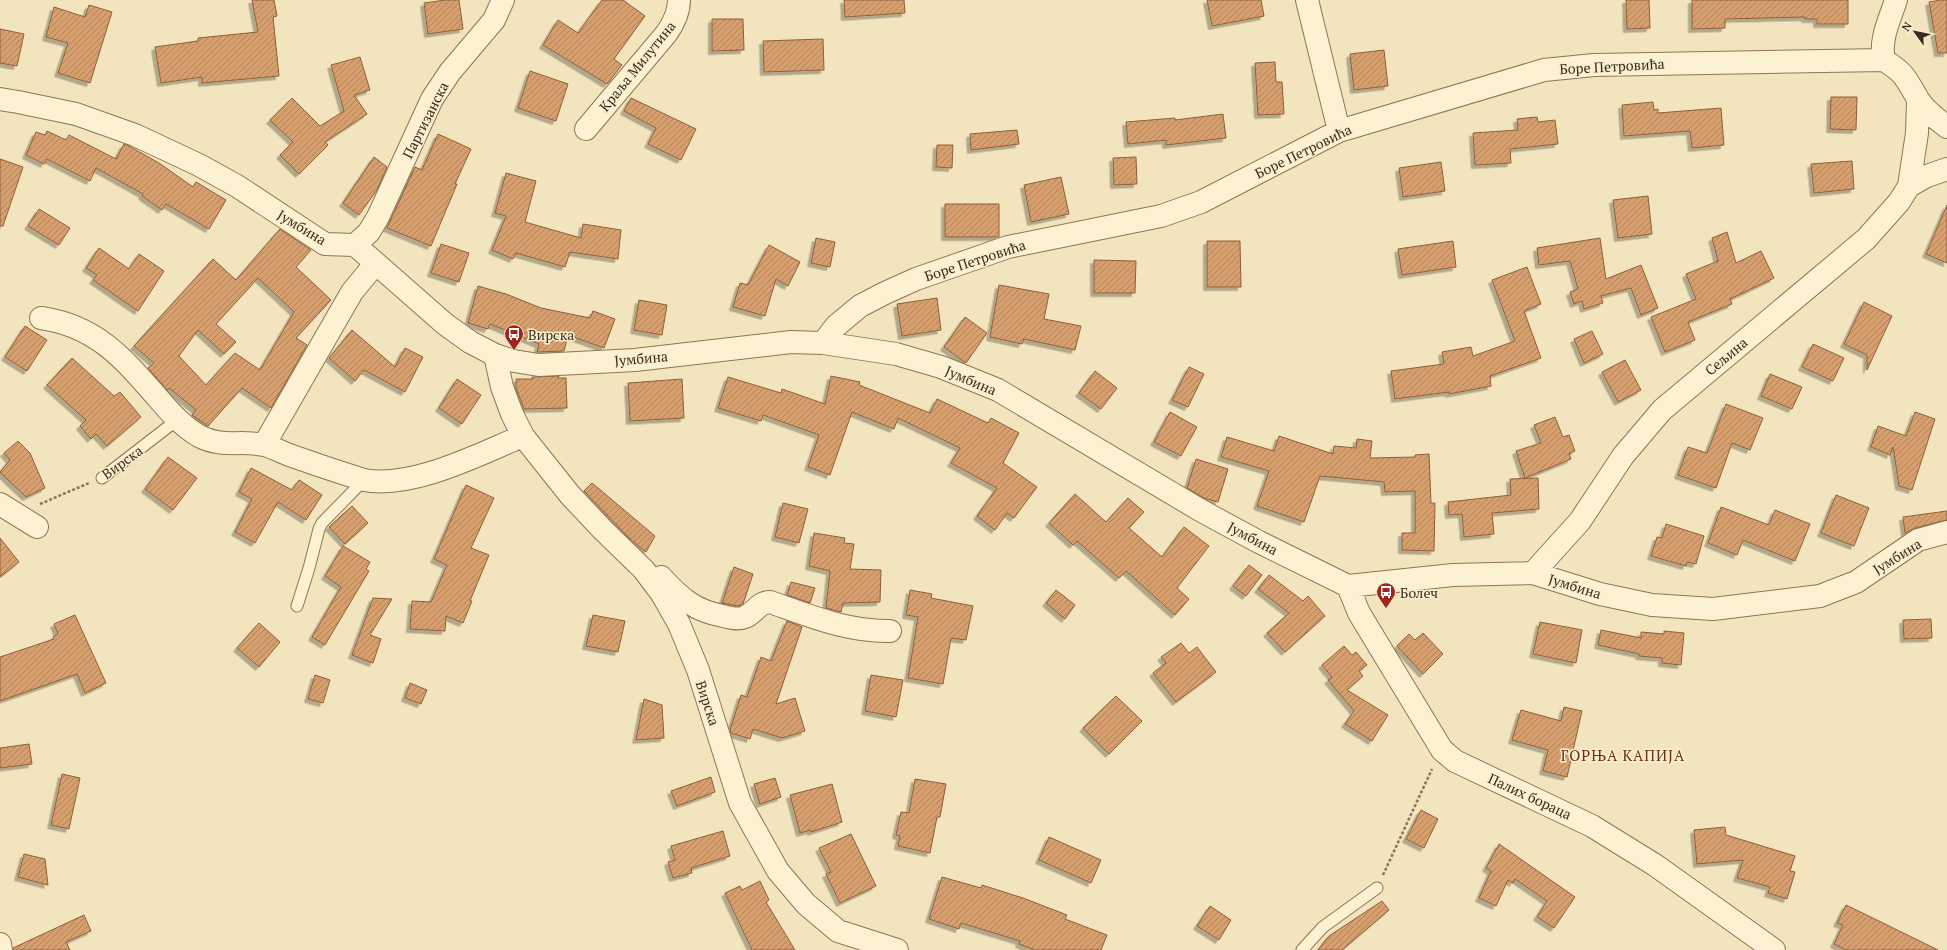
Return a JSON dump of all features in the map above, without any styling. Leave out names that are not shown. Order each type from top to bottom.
[{"type":"street","name":"Партизанска","points":[[354,245],[369,232],[378,217],[432,99],[450,72],[494,20],[503,0]]},
{"type":"street","name":"Краља Милутина","points":[[586,129],[674,23],[679,9],[679,0]]},
{"type":"street","points":[[1307,0],[1339,130]]},
{"type":"street","points":[[1896,0],[1883,41],[1882,52],[1884,60],[1899,69],[1908,81],[1918,101],[1947,128]]},
{"type":"street","name":"Боре Петровића","points":[[823,343],[836,326],[860,306],[916,279],[1008,247],[1161,216],[1201,202],[1339,130],[1544,70],[1594,65],[1884,60]]},
{"type":"street","name":"Јумбина","points":[[0,99],[76,114],[135,135],[199,165],[237,186],[325,244],[354,245],[445,324],[470,342],[494,355],[514,361],[539,365],[635,360],[791,342],[823,343],[896,354],[941,367],[998,390],[1200,510],[1259,542],[1348,586],[1453,575],[1533,573],[1600,594],[1652,605],[1713,609],[1820,596],[1856,582],[1918,540],[1947,532]]},
{"type":"street","points":[[1909,186],[1916,133],[1918,101]]},
{"type":"street","name":"Сељина","points":[[1533,573],[1580,521],[1623,456],[1662,410],[1866,239],[1899,202],[1909,186],[1927,176],[1947,169]]},
{"type":"street","points":[[264,445],[352,292],[375,264]]},
{"type":"street","points":[[41,318],[58,320],[82,329],[105,343],[136,373],[177,420],[199,436],[219,444],[264,445],[297,458],[364,480],[397,480],[437,471],[524,436]]},
{"type":"street","name":"Вирска","points":[[494,355],[502,387],[512,414],[524,436],[570,495],[644,570],[662,594],[679,624],[698,670],[740,803],[778,871],[806,904],[841,940],[897,950]]},
{"type":"street","points":[[0,504],[37,527]]},
{"type":"street","points":[[644,570],[652,571],[658,574],[676,594],[690,605],[712,614],[743,618],[751,614],[760,605],[770,602],[835,625],[876,631],[890,631]]},
{"type":"street","name":"Палих бораца","points":[[1348,586],[1359,613],[1442,750],[1455,761],[1592,826],[1655,865],[1774,950]]},
{"type":"street","points":[[0,944],[1,950]]},
{"type":"lane","name":"Вирска","points":[[102,478],[177,420]]},
{"type":"lane","points":[[297,606],[322,523],[364,480]]},
{"type":"lane","points":[[1302,950],[1323,927],[1377,888]]},
{"type":"path","name":"Вирска","points":[[18,516],[41,503],[102,478]]},
{"type":"path","points":[[1377,888],[1442,750]]},
{"type":"building","points":[[252,0],[274,0],[277,16],[273,17],[279,76],[202,83],[202,77],[161,83],[155,47],[198,41],[198,38],[258,32]]},
{"type":"building","points":[[459,0],[463,29],[428,34],[424,3]]},
{"type":"building","points":[[602,0],[623,0],[645,16],[614,59],[622,65],[607,84],[543,45],[558,20],[578,33]]},
{"type":"building","points":[[844,0],[904,0],[905,13],[845,17]]},
{"type":"building","points":[[1207,0],[1261,0],[1264,16],[1212,26]]},
{"type":"building","points":[[1626,0],[1649,0],[1650,28],[1627,29]]},
{"type":"building","points":[[1692,0],[1848,0],[1848,24],[1817,24],[1817,19],[1805,19],[1805,17],[1725,19],[1725,28],[1692,29]]},
{"type":"building","points":[[1947,0],[1947,53],[1938,53],[1929,2]]},
{"type":"building","points":[[89,5],[112,12],[90,83],[58,73],[68,43],[46,37],[54,7],[85,17]]},
{"type":"building","points":[[712,19],[743,19],[744,50],[712,51]]},
{"type":"building","points":[[0,29],[24,34],[17,66],[0,63]]},
{"type":"building","points":[[823,39],[824,70],[764,72],[763,41]]},
{"type":"building","points":[[1384,50],[1388,86],[1354,90],[1350,54]]},
{"type":"building","points":[[360,57],[370,90],[354,95],[367,114],[325,142],[328,145],[299,174],[280,155],[293,142],[270,120],[292,98],[320,126],[344,111],[331,65]]},
{"type":"building","points":[[1275,62],[1276,82],[1282,82],[1284,114],[1258,115],[1255,63]]},
{"type":"building","points":[[530,71],[568,84],[556,121],[518,108]]},
{"type":"building","points":[[1831,97],[1857,97],[1856,130],[1830,129]]},
{"type":"building","points":[[631,98],[696,129],[681,160],[648,144],[656,128],[624,111]]},
{"type":"building","points":[[1653,102],[1654,110],[1658,109],[1658,113],[1721,108],[1724,145],[1692,148],[1690,131],[1624,136],[1622,105]]},
{"type":"building","points":[[1223,114],[1226,138],[1166,145],[1166,140],[1128,144],[1126,122],[1175,118],[1175,120]]},
{"type":"building","points":[[1537,117],[1538,122],[1555,120],[1558,144],[1510,149],[1511,163],[1475,165],[1473,133],[1518,130],[1517,119]]},
{"type":"building","points":[[1017,130],[1019,144],[971,150],[970,134]]},
{"type":"building","points":[[47,131],[66,140],[69,135],[116,159],[124,144],[159,163],[193,187],[196,182],[226,200],[209,229],[166,204],[162,210],[142,196],[143,194],[96,168],[90,181],[47,159],[44,164],[26,155],[36,132],[45,135]]},
{"type":"building","points":[[438,134],[471,149],[455,184],[457,184],[431,246],[387,228],[415,167],[422,170]]},
{"type":"building","points":[[937,145],[953,145],[952,168],[936,167]]},
{"type":"building","points":[[374,157],[387,167],[377,190],[359,215],[343,203]]},
{"type":"building","points":[[1136,157],[1137,184],[1114,185],[1113,158]]},
{"type":"building","points":[[0,159],[23,167],[3,226],[0,226]]},
{"type":"building","points":[[1852,161],[1854,189],[1814,193],[1811,164]]},
{"type":"building","points":[[1441,162],[1445,191],[1403,197],[1399,168]]},
{"type":"building","points":[[506,173],[536,181],[525,222],[581,238],[583,224],[621,230],[618,259],[570,252],[565,267],[516,253],[513,259],[492,250],[506,216],[495,213]]},
{"type":"building","points":[[1061,177],[1069,214],[1031,222],[1024,185]]},
{"type":"building","points":[[1648,196],[1652,234],[1618,238],[1613,200]]},
{"type":"building","points":[[945,204],[999,204],[999,237],[945,237]]},
{"type":"building","points":[[1947,205],[1947,263],[1926,254]]},
{"type":"building","points":[[39,209],[70,228],[59,245],[28,226]]},
{"type":"building","points":[[280,229],[311,250],[296,267],[331,300],[296,338],[307,345],[271,408],[242,388],[208,426],[192,415],[196,410],[169,388],[167,390],[148,368],[154,363],[134,346],[213,259],[236,280]],"holes":[[[258,278],[294,312],[260,370],[235,353],[206,385],[179,356],[198,330],[224,354],[236,342],[216,324]]]},
{"type":"building","points":[[1727,232],[1736,263],[1761,251],[1774,278],[1730,299],[1732,304],[1688,322],[1695,340],[1665,352],[1651,317],[1696,299],[1686,274],[1718,261],[1712,238]]},
{"type":"building","points":[[816,238],[835,242],[830,267],[811,263]]},
{"type":"building","points":[[1600,238],[1606,279],[1641,265],[1658,308],[1641,315],[1631,288],[1601,296],[1603,303],[1584,309],[1582,301],[1574,304],[1570,292],[1578,289],[1570,261],[1539,265],[1537,248]]},
{"type":"building","points":[[1207,241],[1240,241],[1241,287],[1207,287]]},
{"type":"building","points":[[1453,241],[1456,267],[1402,275],[1398,249]]},
{"type":"building","points":[[441,244],[469,253],[459,282],[431,273]]},
{"type":"building","points":[[769,245],[800,262],[788,286],[776,279],[765,316],[733,307],[740,283],[748,285]]},
{"type":"building","points":[[99,248],[129,269],[139,254],[164,271],[138,311],[93,280],[97,275],[86,268]]},
{"type":"building","points":[[1094,260],[1136,261],[1135,293],[1094,293]]},
{"type":"building","points":[[1527,267],[1541,304],[1524,311],[1541,358],[1490,376],[1491,386],[1449,394],[1449,392],[1395,399],[1391,371],[1444,364],[1442,352],[1471,347],[1473,356],[1515,341],[1492,280]]},
{"type":"building","points":[[999,285],[1049,294],[1044,319],[1081,326],[1075,350],[1024,339],[1022,344],[990,337]]},
{"type":"building","points":[[478,286],[506,294],[541,308],[590,318],[593,311],[615,319],[604,348],[568,335],[564,351],[537,352],[539,344],[490,324],[488,329],[468,323]]},
{"type":"building","points":[[937,298],[941,330],[902,336],[897,304]]},
{"type":"building","points":[[639,300],[667,305],[662,335],[634,330]]},
{"type":"building","points":[[1864,302],[1892,316],[1867,370],[1867,355],[1844,344]]},
{"type":"building","points":[[965,317],[987,333],[966,363],[944,347]]},
{"type":"building","points":[[25,326],[47,340],[27,371],[5,357]]},
{"type":"building","points":[[352,330],[395,367],[405,348],[423,357],[405,392],[364,370],[355,381],[329,358]]},
{"type":"building","points":[[1592,331],[1603,354],[1584,363],[1574,339]]},
{"type":"building","points":[[1813,344],[1844,358],[1833,381],[1802,367]]},
{"type":"building","points":[[72,358],[114,396],[120,392],[141,417],[107,446],[96,434],[91,439],[80,426],[86,420],[47,385]]},
{"type":"building","points":[[1625,360],[1641,390],[1618,402],[1602,372]]},
{"type":"building","points":[[1189,367],[1204,374],[1188,407],[1172,400]]},
{"type":"building","points":[[1095,371],[1117,388],[1101,409],[1079,393]]},
{"type":"building","points":[[1770,374],[1802,387],[1792,409],[1761,396]]},
{"type":"building","points":[[559,376],[558,378],[566,378],[567,408],[524,409],[516,388],[516,379]]},
{"type":"building","points":[[831,376],[860,382],[859,385],[930,413],[937,399],[988,423],[991,418],[1019,433],[1003,463],[1037,487],[1014,518],[1007,513],[995,530],[977,516],[997,488],[951,463],[960,448],[898,418],[894,429],[852,412],[830,475],[808,467],[819,435],[763,415],[761,421],[718,408],[728,377],[781,393],[782,389],[825,404]]},
{"type":"building","points":[[457,379],[481,395],[462,424],[439,408]]},
{"type":"building","points":[[682,379],[684,418],[630,421],[628,383]]},
{"type":"building","points":[[1726,404],[1763,418],[1750,450],[1732,443],[1716,488],[1678,475],[1688,447],[1707,453]]},
{"type":"building","points":[[1170,412],[1197,427],[1181,456],[1154,442]]},
{"type":"building","points":[[1915,412],[1935,419],[1912,490],[1899,486],[1893,447],[1890,455],[1871,447],[1878,426],[1906,436]]},
{"type":"building","points":[[1555,417],[1563,437],[1569,435],[1575,451],[1569,454],[1571,459],[1525,478],[1516,451],[1541,443],[1534,425]]},
{"type":"building","points":[[1279,436],[1333,454],[1334,446],[1356,448],[1357,439],[1372,441],[1370,458],[1415,457],[1415,455],[1429,454],[1431,503],[1435,503],[1434,551],[1402,550],[1402,533],[1415,533],[1415,491],[1385,492],[1384,482],[1320,476],[1304,522],[1257,506],[1269,471],[1221,457],[1227,437],[1274,451]]},
{"type":"building","points":[[18,441],[30,453],[45,488],[26,497],[0,472],[10,460],[4,453]]},
{"type":"building","points":[[168,457],[197,478],[173,510],[145,489]]},
{"type":"building","points":[[1196,459],[1228,469],[1218,502],[1204,498],[1187,488]]},
{"type":"building","points":[[251,468],[292,490],[299,480],[322,495],[306,520],[278,502],[255,543],[235,532],[252,499],[239,492]]},
{"type":"building","points":[[1538,478],[1539,509],[1492,513],[1494,534],[1464,537],[1462,514],[1449,515],[1448,502],[1511,495],[1510,479]]},
{"type":"building","points":[[592,483],[655,536],[646,552],[629,538],[584,491]]},
{"type":"building","points":[[466,485],[494,498],[471,548],[489,555],[470,601],[472,601],[463,623],[446,616],[445,631],[410,629],[412,601],[431,602],[447,565],[434,559]]},
{"type":"building","points":[[1075,494],[1106,522],[1128,498],[1144,512],[1129,528],[1162,557],[1184,527],[1209,546],[1177,588],[1189,599],[1175,615],[1126,571],[1119,578],[1077,541],[1073,545],[1049,523]]},
{"type":"building","points":[[1836,495],[1869,508],[1854,546],[1821,533]]},
{"type":"building","points":[[783,503],[808,509],[799,543],[775,537]]},
{"type":"building","points":[[352,506],[368,523],[345,544],[329,527]]},
{"type":"building","points":[[1721,507],[1769,525],[1775,510],[1810,524],[1795,561],[1743,540],[1737,555],[1708,543]]},
{"type":"building","points":[[1947,511],[1947,520],[1915,528],[1905,533],[1903,517]]},
{"type":"building","points":[[1666,524],[1704,536],[1696,564],[1687,562],[1686,566],[1651,556],[1657,537],[1662,538]]},
{"type":"building","points":[[814,533],[845,538],[844,543],[854,544],[850,569],[881,570],[880,602],[843,603],[841,612],[826,608],[830,571],[809,566]]},
{"type":"building","points":[[0,538],[19,562],[0,577]]},
{"type":"building","points":[[343,546],[370,562],[366,569],[369,571],[325,645],[312,637],[341,587],[325,576]]},
{"type":"building","points":[[1249,565],[1262,575],[1246,596],[1233,586]]},
{"type":"building","points":[[734,567],[753,574],[743,604],[738,606],[722,603]]},
{"type":"building","points":[[1269,575],[1303,601],[1308,596],[1325,616],[1285,652],[1267,633],[1289,613],[1258,589]]},
{"type":"building","points":[[791,582],[815,588],[810,603],[787,595]]},
{"type":"building","points":[[910,590],[932,594],[931,598],[973,606],[966,640],[951,638],[943,684],[908,678],[918,617],[906,615]]},
{"type":"building","points":[[1056,590],[1075,605],[1065,619],[1046,603]]},
{"type":"building","points":[[373,598],[392,599],[370,635],[381,639],[373,663],[352,655]]},
{"type":"building","points":[[75,615],[106,683],[85,693],[77,674],[0,701],[0,657],[54,639],[53,637],[58,634],[54,624]]},
{"type":"building","points":[[593,615],[625,621],[618,652],[586,646]]},
{"type":"building","points":[[1931,619],[1932,638],[1904,639],[1903,620]]},
{"type":"building","points":[[787,621],[802,627],[776,704],[795,698],[805,731],[782,738],[753,729],[750,739],[731,733],[730,730],[741,695],[747,697],[761,657],[771,661]]},
{"type":"building","points":[[1540,622],[1582,630],[1576,663],[1533,654]]},
{"type":"building","points":[[259,623],[280,642],[259,667],[237,648]]},
{"type":"building","points":[[1601,630],[1641,638],[1641,632],[1664,634],[1664,631],[1684,633],[1681,665],[1662,663],[1662,658],[1639,656],[1639,654],[1598,645]]},
{"type":"building","points":[[1423,633],[1443,654],[1423,674],[1397,646],[1409,634],[1415,640]]},
{"type":"building","points":[[1181,643],[1189,653],[1197,647],[1216,672],[1176,702],[1153,673],[1166,663],[1161,657]]},
{"type":"building","points":[[1344,646],[1352,655],[1356,652],[1367,665],[1359,671],[1363,676],[1347,690],[1388,715],[1372,741],[1345,724],[1354,711],[1328,680],[1332,677],[1322,665]]},
{"type":"building","points":[[315,675],[330,680],[323,703],[308,699]]},
{"type":"building","points":[[871,675],[903,680],[896,717],[865,711]]},
{"type":"building","points":[[410,683],[427,690],[421,704],[405,698]]},
{"type":"building","points":[[1116,696],[1142,721],[1109,754],[1083,728]]},
{"type":"building","points":[[644,699],[662,705],[664,738],[636,740]]},
{"type":"building","points":[[1564,707],[1582,711],[1567,777],[1543,771],[1548,750],[1512,740],[1521,710],[1561,721]]},
{"type":"building","points":[[29,744],[32,764],[0,768],[0,748]]},
{"type":"building","points":[[62,774],[80,778],[69,829],[51,825]]},
{"type":"building","points":[[711,777],[715,792],[677,806],[671,791]]},
{"type":"building","points":[[775,778],[781,797],[760,804],[754,784]]},
{"type":"building","points":[[915,779],[946,784],[940,817],[937,817],[930,853],[898,846],[900,836],[896,835],[901,812],[909,813]]},
{"type":"building","points":[[832,784],[842,822],[811,832],[811,830],[800,833],[790,795]]},
{"type":"building","points":[[1421,810],[1438,819],[1424,848],[1406,839]]},
{"type":"building","points":[[1725,827],[1726,835],[1795,856],[1790,871],[1795,872],[1787,899],[1768,893],[1770,887],[1737,878],[1743,860],[1697,864],[1694,830]]},
{"type":"building","points":[[723,831],[730,856],[691,868],[692,873],[673,878],[668,862],[675,860],[671,846]]},
{"type":"building","points":[[851,834],[876,886],[840,903],[826,874],[831,872],[819,848]]},
{"type":"building","points":[[1049,837],[1101,860],[1091,883],[1039,860]]},
{"type":"building","points":[[1499,844],[1575,897],[1554,928],[1537,917],[1547,901],[1515,879],[1513,883],[1508,880],[1496,906],[1479,898],[1491,871],[1486,868]]},
{"type":"building","points":[[24,854],[45,859],[48,885],[18,877]]},
{"type":"building","points":[[942,877],[981,888],[982,885],[1023,898],[1067,915],[1065,919],[1107,935],[1101,950],[1035,950],[1019,944],[1020,941],[961,923],[959,929],[929,919]]},
{"type":"building","points":[[760,881],[769,900],[766,902],[795,950],[752,950],[725,893],[740,886],[742,890]]},
{"type":"building","points":[[1382,901],[1389,910],[1342,950],[1318,950],[1329,936]]},
{"type":"building","points":[[1846,905],[1938,950],[1846,950],[1834,944],[1843,925],[1837,923]]},
{"type":"building","points":[[1210,906],[1231,920],[1219,940],[1197,926]]},
{"type":"building","points":[[84,915],[91,931],[66,942],[70,950],[13,950],[13,948]]},
{"type":"place","name":"Вирска","points":[[514,351]]},
{"type":"place","name":"Болеч","points":[[1386,609]]},
{"type":"district","name":"ГОРЊА КАПИЈА","points":[[1623,755]]}]
